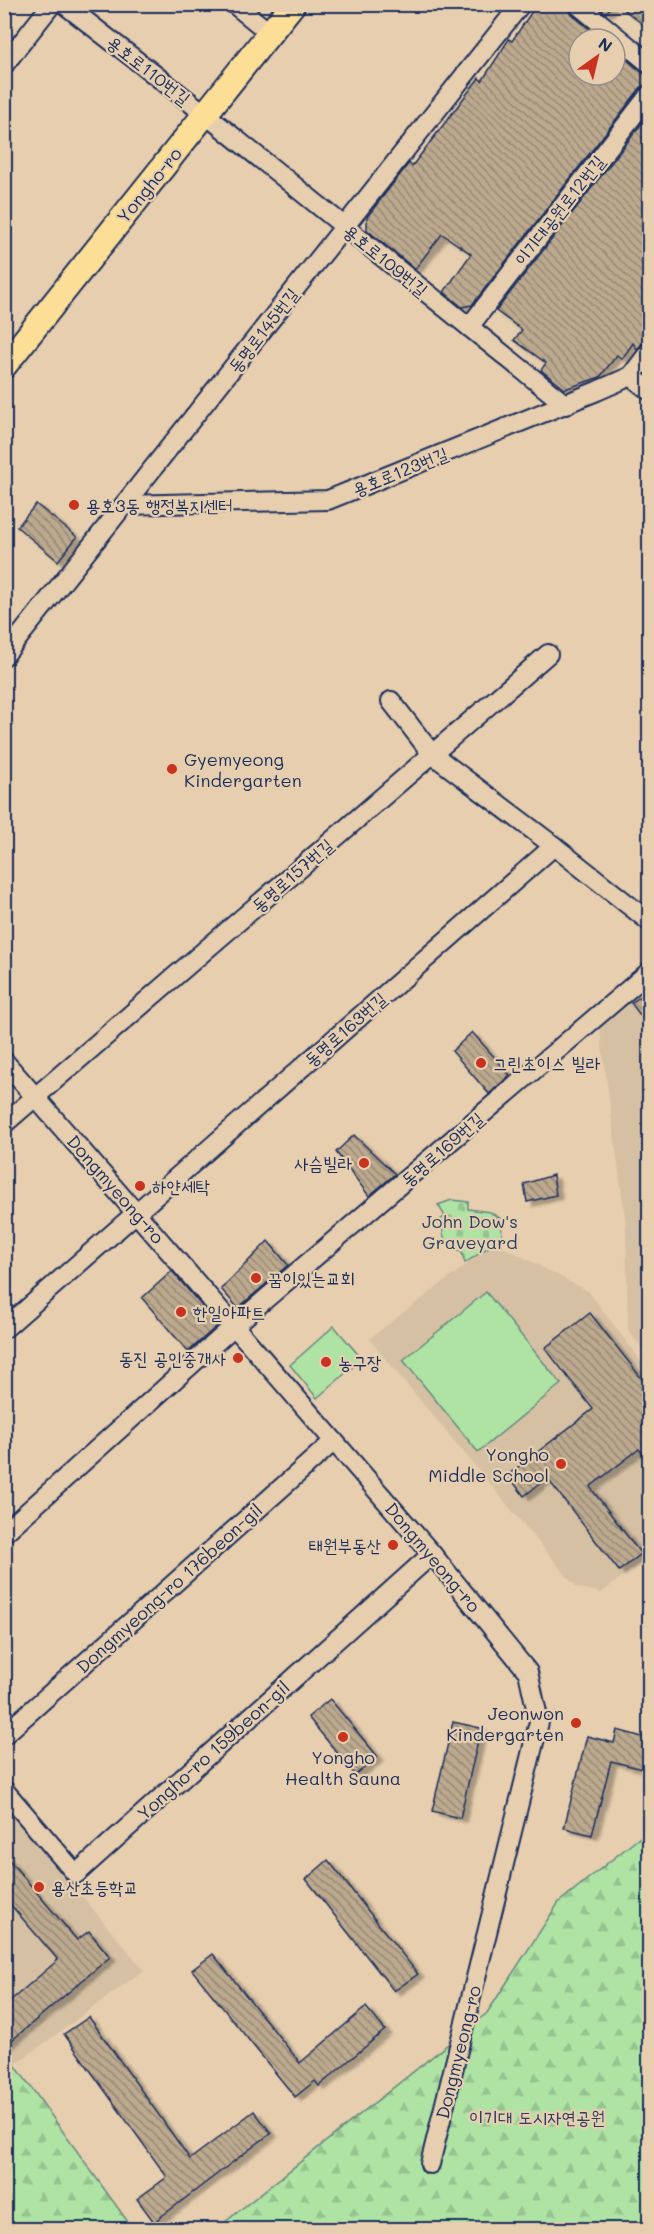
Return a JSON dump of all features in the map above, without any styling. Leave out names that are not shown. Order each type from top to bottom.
[{"type":"main road","name":"Yongho-ro","points":[[4,366],[293,4]]},
{"type":"street","points":[[4,65],[52,4]]},
{"type":"street","name":"용호로110번길","points":[[64,4],[205,114]]},
{"type":"street","points":[[234,4],[270,33]]},
{"type":"street","name":"동명로145번길","points":[[4,656],[521,4]]},
{"type":"street","points":[[577,4],[650,64]]},
{"type":"street","name":"이기대공원로12번길","points":[[469,327],[650,94]]},
{"type":"street","name":"용호로109번길","points":[[205,114],[566,405]]},
{"type":"street","name":"용호로123번길","points":[[125,505],[328,500],[566,405],[631,375],[650,351]]},
{"type":"street","points":[[631,375],[650,391]]},
{"type":"street","name":"동명로157번길","points":[[4,1124],[548,654]]},
{"type":"street","points":[[391,701],[432,754],[650,922]]},
{"type":"street","name":"동명로163번길","points":[[4,1329],[554,846]]},
{"type":"street","name":"동명로169번길","points":[[4,1533],[234,1326],[650,971]]},
{"type":"street","name":"Dongmyeong-ro","points":[[4,1060],[432,1554],[528,1672],[539,1722],[430,2164]]},
{"type":"street","name":"Dongmyeong-ro 176beon-gil","points":[[4,1735],[334,1441]]},
{"type":"street","name":"Yongho-ro 159beon-gil","points":[[4,1790],[76,1874],[432,1554]]},
{"type":"shaded area","points":[[649,984],[649,1358],[628,1329],[626,1225],[599,1023]]},
{"type":"shaded area","name":"Yongho Middle School","points":[[495,1243],[588,1291],[649,1372],[649,1556],[601,1593],[576,1587],[369,1339]]},
{"type":"shaded area","name":"용산초등학교","points":[[4,1804],[144,1970],[5,2072],[4,2072]]},
{"type":"green space","name":"John Dow's Graveyard","points":[[452,1200],[468,1202],[468,1209],[490,1212],[501,1219],[502,1238],[465,1263],[462,1253],[451,1245],[448,1246],[443,1227],[438,1222],[445,1216],[438,1205]]},
{"type":"green space","points":[[486,1292],[561,1384],[478,1452],[403,1360]]},
{"type":"green space","name":"농구장","points":[[334,1326],[362,1359],[317,1398],[290,1365]]},
{"type":"green space","name":"이기대 도시자연공원","points":[[649,1830],[649,2229],[215,2230],[487,2013],[559,1902]]},
{"type":"green space","points":[[15,2065],[133,2229],[5,2229],[5,2072]]},
{"type":"building","points":[[537,4],[566,4],[570,13],[587,27],[567,27],[567,87],[627,87],[627,60],[643,73],[650,75],[650,83],[641,87],[472,305],[462,307],[444,292],[471,254],[442,234],[415,269],[367,230],[367,217],[409,163],[412,166],[479,78],[482,81],[509,39],[512,41]]},
{"type":"building","points":[[595,4],[613,4],[606,13]]},
{"type":"building","points":[[617,4],[650,4],[650,30]]},
{"type":"building","points":[[650,113],[650,207],[643,216],[650,221],[650,340],[645,341],[637,349],[633,343],[622,359],[617,355],[600,377],[565,389],[541,370],[546,363],[514,340],[522,330],[496,311]]},
{"type":"building","points":[[36,504],[77,537],[58,561],[17,527]]},
{"type":"building","points":[[650,990],[650,1028],[631,1003]]},
{"type":"building","name":"그린초이스 빌라","points":[[472,1032],[510,1075],[489,1094],[452,1051]]},
{"type":"building","name":"사슴빌라","points":[[354,1135],[395,1174],[369,1196],[336,1152]]},
{"type":"building","points":[[553,1175],[556,1195],[527,1202],[524,1184]]},
{"type":"building","name":"꿈이있는교회","points":[[268,1241],[288,1265],[238,1308],[221,1289]]},
{"type":"building","name":"한일아파트","points":[[172,1271],[218,1325],[188,1352],[142,1298]]},
{"type":"building","points":[[590,1313],[650,1389],[650,1462],[639,1449],[590,1487],[641,1554],[619,1571],[547,1478],[524,1496],[508,1475],[593,1409],[545,1348]]},
{"type":"building","name":"Yongho Health Sauna","points":[[330,1699],[378,1757],[355,1775],[308,1717]]},
{"type":"building","points":[[453,1722],[481,1728],[460,1818],[432,1811]]},
{"type":"building","points":[[617,1730],[650,1739],[650,1771],[611,1761],[592,1835],[564,1828],[587,1736],[614,1743]]},
{"type":"building","points":[[4,1854],[77,1940],[89,1931],[110,1957],[4,2047],[4,2006],[58,1960],[4,1897]]},
{"type":"building","points":[[328,1860],[418,1974],[394,1991],[306,1879]]},
{"type":"building","points":[[213,1954],[300,2063],[366,2007],[385,2030],[319,2086],[315,2081],[295,2097],[192,1970]]},
{"type":"building","points":[[89,2017],[190,2159],[254,2111],[271,2133],[154,2222],[137,2199],[167,2177],[64,2034]]},
{"type":"place","name":"용호3동 행정복지센터","points":[[74,505]]},
{"type":"place","name":"Gyemyeong Kindergarten","points":[[172,769]]},
{"type":"place","name":"그린초이스 빌라","points":[[481,1063]]},
{"type":"place","name":"사슴빌라","points":[[364,1163]]},
{"type":"place","name":"하얀세탁","points":[[140,1186]]},
{"type":"place","name":"꿈이있는교회","points":[[256,1278]]},
{"type":"place","name":"한일아파트","points":[[181,1312]]},
{"type":"place","name":"동진 공인중개사","points":[[238,1358]]},
{"type":"place","name":"농구장","points":[[326,1362]]},
{"type":"place","name":"Yongho Middle School","points":[[561,1464]]},
{"type":"place","name":"태원부동산","points":[[393,1545]]},
{"type":"place","name":"Jeonwon Kindergarten","points":[[576,1723]]},
{"type":"place","name":"Yongho Health Sauna","points":[[343,1737]]},
{"type":"place","name":"용산초등학교","points":[[39,1887]]}]
